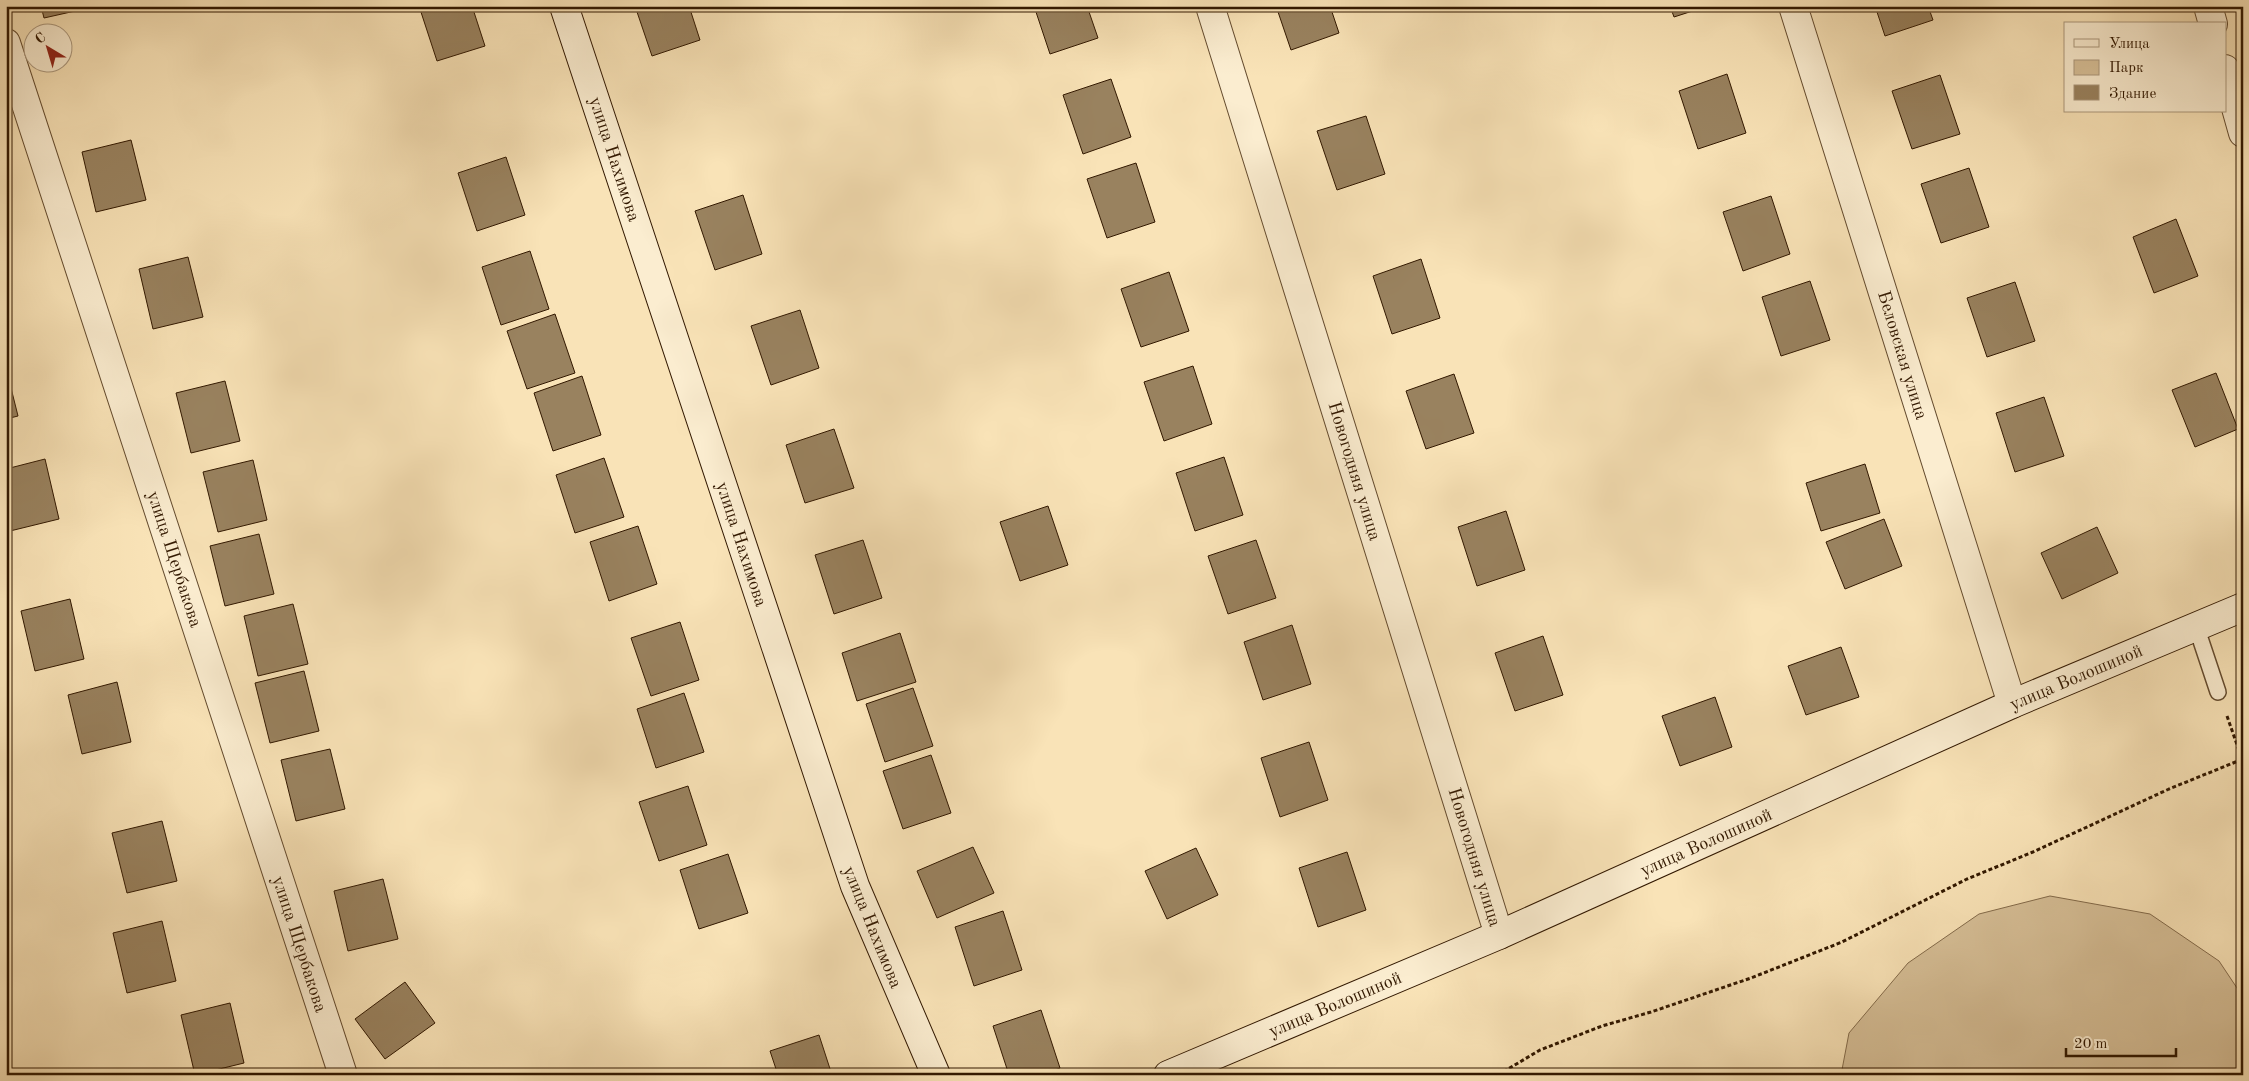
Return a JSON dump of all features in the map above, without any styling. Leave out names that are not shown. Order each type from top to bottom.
[{"type":"street","name":"улица Нахимова","points":[[564,6],[855,886],[936,1075]]},
{"type":"street","name":"Новогодняя улица","points":[[1210,6],[1499,935]]},
{"type":"street","name":"Беловская улица","points":[[1793,6],[2012,704]]},
{"type":"street","points":[[2208,6],[2212,22]]},
{"type":"street","name":"улица Щербакова","points":[[6,43],[343,1075]]},
{"type":"street","points":[[2226,73],[2243,133]]},
{"type":"street","name":"улица Волошиной","points":[[1168,1075],[1499,935],[2012,704],[2243,606]]},
{"type":"lane","points":[[2196,626],[2218,692]]},
{"type":"path","points":[[1498,1075],[1540,1050],[1602,1026],[1651,1012],[1752,978],[1842,942],[1967,879],[2034,852],[2169,789],[2243,760],[2218,692]]},
{"type":"green space","points":[[2050,896],[2150,914],[2219,961],[2243,997],[2243,1075],[1841,1075],[1849,1033],[1908,963],[1979,914]]},
{"type":"building","points":[[41,6],[93,6],[93,7],[44,18]]},
{"type":"building","points":[[419,6],[472,6],[485,46],[437,61]]},
{"type":"building","points":[[635,6],[689,6],[700,40],[652,56]]},
{"type":"building","points":[[1034,6],[1087,6],[1098,38],[1050,54]]},
{"type":"building","points":[[1276,6],[1330,6],[1339,33],[1291,50]]},
{"type":"building","points":[[1670,6],[1708,6],[1674,17]]},
{"type":"building","points":[[1875,6],[1928,6],[1933,20],[1885,36]]},
{"type":"building","points":[[1727,74],[1746,133],[1698,149],[1679,91]]},
{"type":"building","points":[[1940,75],[1960,134],[1912,149],[1892,91]]},
{"type":"building","points":[[1111,79],[1131,137],[1083,154],[1063,95]]},
{"type":"building","points":[[1366,116],[1385,174],[1337,190],[1317,131]]},
{"type":"building","points":[[131,140],[146,200],[96,212],[82,152]]},
{"type":"building","points":[[506,157],[525,215],[477,231],[458,173]]},
{"type":"building","points":[[1136,163],[1155,222],[1107,238],[1087,179]]},
{"type":"building","points":[[1969,168],[1989,227],[1941,243],[1921,184]]},
{"type":"building","points":[[743,195],[762,254],[715,270],[695,211]]},
{"type":"building","points":[[1771,196],[1790,254],[1743,271],[1723,212]]},
{"type":"building","points":[[2176,219],[2198,276],[2154,293],[2133,237]]},
{"type":"building","points":[[530,251],[549,309],[501,325],[482,267]]},
{"type":"building","points":[[188,257],[203,317],[153,329],[139,269]]},
{"type":"building","points":[[1421,259],[1440,318],[1392,334],[1373,276]]},
{"type":"building","points":[[1169,272],[1189,331],[1141,347],[1121,289]]},
{"type":"building","points":[[1810,281],[1830,340],[1781,356],[1762,297]]},
{"type":"building","points":[[2015,282],[2035,341],[1987,357],[1967,298]]},
{"type":"building","points":[[800,310],[819,368],[771,385],[751,326]]},
{"type":"building","points":[[555,314],[575,373],[527,389],[507,331]]},
{"type":"building","points":[[1193,366],[1212,424],[1164,441],[1144,382]]},
{"type":"building","points":[[6,368],[18,416],[6,419]]},
{"type":"building","points":[[2216,373],[2238,429],[2195,447],[2172,390]]},
{"type":"building","points":[[1454,374],[1474,433],[1426,449],[1406,391]]},
{"type":"building","points":[[582,376],[601,435],[553,451],[534,393]]},
{"type":"building","points":[[225,381],[240,441],[191,453],[176,393]]},
{"type":"building","points":[[2044,397],[2064,456],[2015,472],[1996,413]]},
{"type":"building","points":[[834,429],[854,488],[805,503],[786,445]]},
{"type":"building","points":[[1224,457],[1243,515],[1195,531],[1176,473]]},
{"type":"building","points":[[604,458],[624,517],[575,533],[556,475]]},
{"type":"building","points":[[45,459],[59,519],[10,531],[6,515],[6,469]]},
{"type":"building","points":[[253,460],[267,520],[218,532],[203,472]]},
{"type":"building","points":[[1865,464],[1880,513],[1821,531],[1806,483]]},
{"type":"building","points":[[1048,506],[1068,565],[1020,581],[1000,522]]},
{"type":"building","points":[[1506,511],[1525,570],[1477,586],[1458,527]]},
{"type":"building","points":[[1884,519],[1902,566],[1845,589],[1826,542]]},
{"type":"building","points":[[638,526],[657,584],[609,601],[590,542]]},
{"type":"building","points":[[2097,527],[2118,573],[2062,599],[2041,553]]},
{"type":"building","points":[[259,534],[274,594],[225,606],[210,546]]},
{"type":"building","points":[[863,540],[882,598],[834,614],[815,555]]},
{"type":"building","points":[[1256,540],[1276,598],[1228,614],[1208,556]]},
{"type":"building","points":[[70,599],[84,659],[35,671],[21,611]]},
{"type":"building","points":[[293,604],[308,664],[258,676],[244,616]]},
{"type":"building","points":[[680,622],[699,680],[651,696],[631,638]]},
{"type":"building","points":[[1292,625],[1311,684],[1263,700],[1244,642]]},
{"type":"building","points":[[900,633],[916,682],[857,701],[842,653]]},
{"type":"building","points":[[1543,636],[1563,695],[1515,711],[1495,653]]},
{"type":"building","points":[[1841,647],[1859,697],[1806,715],[1788,666]]},
{"type":"building","points":[[304,671],[319,731],[270,743],[255,683]]},
{"type":"building","points":[[117,682],[131,742],[82,754],[68,695]]},
{"type":"building","points":[[913,688],[933,746],[885,762],[866,704]]},
{"type":"building","points":[[684,693],[704,752],[656,768],[637,709]]},
{"type":"building","points":[[1715,697],[1732,747],[1680,766],[1662,716]]},
{"type":"building","points":[[1309,742],[1328,800],[1280,817],[1261,758]]},
{"type":"building","points":[[330,749],[345,809],[296,821],[281,760]]},
{"type":"building","points":[[931,755],[951,813],[903,829],[883,771]]},
{"type":"building","points":[[688,786],[707,845],[659,861],[639,802]]},
{"type":"building","points":[[162,821],[177,881],[127,893],[112,833]]},
{"type":"building","points":[[973,847],[994,893],[937,918],[917,871]]},
{"type":"building","points":[[1196,848],[1218,895],[1167,919],[1145,871]]},
{"type":"building","points":[[1347,852],[1366,910],[1318,927],[1299,868]]},
{"type":"building","points":[[728,854],[748,913],[699,929],[680,870]]},
{"type":"building","points":[[383,879],[398,939],[348,951],[334,891]]},
{"type":"building","points":[[1003,911],[1022,970],[974,986],[955,927]]},
{"type":"building","points":[[162,921],[176,981],[127,993],[113,933]]},
{"type":"building","points":[[405,982],[435,1023],[385,1059],[355,1019]]},
{"type":"building","points":[[230,1003],[244,1063],[195,1075],[181,1015]]},
{"type":"building","points":[[1041,1010],[1060,1068],[1042,1075],[1009,1075],[993,1026]]},
{"type":"building","points":[[819,1035],[832,1075],[778,1075],[770,1051]]}]
